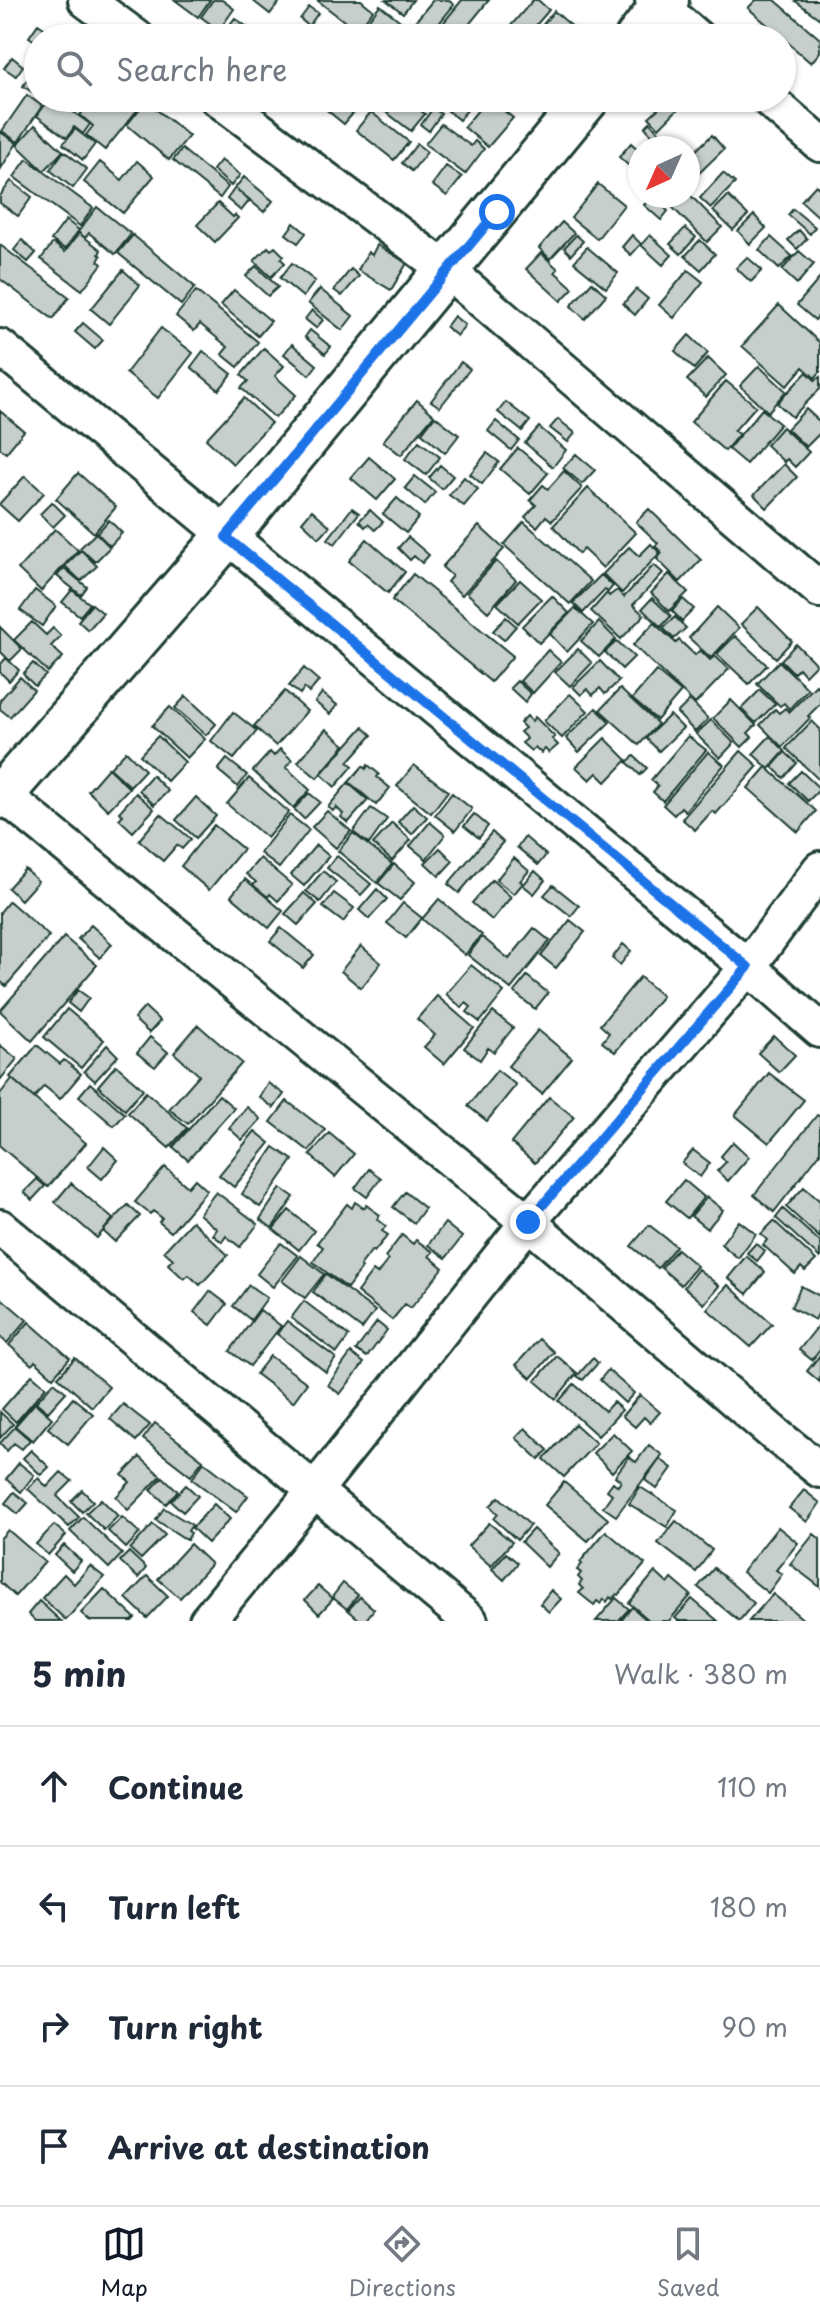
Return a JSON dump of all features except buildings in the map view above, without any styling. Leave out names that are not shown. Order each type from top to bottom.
[{"type":"main road","points":[[1,794],[226,537],[577,112]]},
{"type":"street","points":[[86,0],[118,24]]},
{"type":"street","points":[[655,11],[675,24]]},
{"type":"street","points":[[236,112],[448,271],[820,590]]},
{"type":"street","points":[[783,112],[820,144]]},
{"type":"street","points":[[0,347],[820,1030]]},
{"type":"street","points":[[1,794],[528,1222],[820,1470]]},
{"type":"street","points":[[207,1621],[528,1222],[748,967],[820,869]]},
{"type":"street","points":[[0,1227],[470,1621]]},
{"type":"route","points":[[497,212],[226,537],[748,967],[528,1222]]}]
